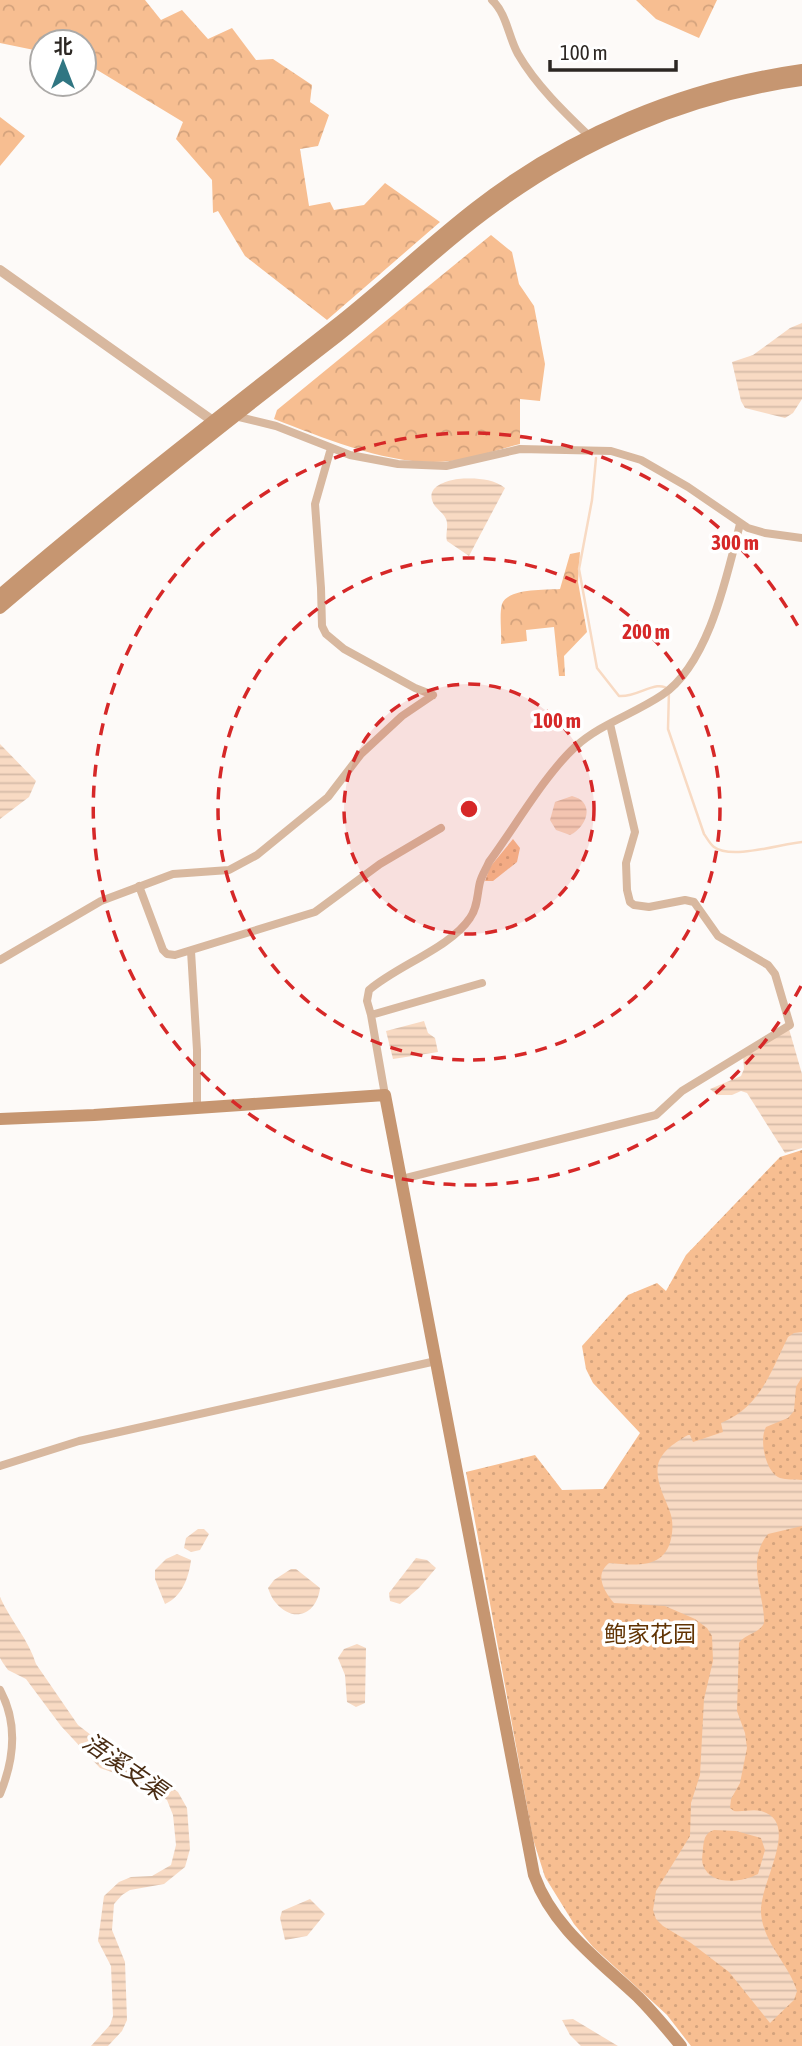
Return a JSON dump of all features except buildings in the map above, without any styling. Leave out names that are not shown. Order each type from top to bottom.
[{"type":"main road","points":[[0,595],[213,421],[351,313],[477,206],[521,176],[589,136],[643,111],[685,96],[757,78],[802,71]]},
{"type":"main road","points":[[0,608],[140,492],[358,320],[483,214],[568,159],[626,130],[688,105],[802,80]]},
{"type":"main road","points":[[0,1119],[385,1095],[534,1875],[547,1903],[564,1928],[640,1999],[681,2046]]},
{"type":"street","points":[[492,0],[502,12],[522,61],[558,107],[589,136]]},
{"type":"street","points":[[0,270],[213,421]]},
{"type":"street","points":[[235,416],[276,426],[331,448],[384,462],[435,467],[468,463],[520,449],[611,451],[641,460],[688,487],[740,524],[765,533],[802,538]]},
{"type":"street","points":[[0,960],[101,901],[173,874],[229,870],[257,855],[328,797],[361,754],[401,716],[433,695],[344,649],[326,634],[322,626],[314,504],[331,448]]},
{"type":"street","points":[[385,1095],[367,1001],[369,990],[383,978],[462,928],[475,908],[481,878],[489,862],[561,762],[582,741],[668,691],[687,671],[722,596],[740,524]]},
{"type":"street","points":[[402,1179],[656,1115],[682,1091],[790,1025],[775,974],[768,965],[718,936],[694,902],[685,900],[649,906],[634,905],[630,902],[626,863],[635,832],[610,724]]},
{"type":"street","points":[[139,886],[163,950],[167,954],[175,955],[315,912],[380,864],[442,828]]},
{"type":"street","points":[[191,951],[197,1050],[197,1108]]},
{"type":"street","points":[[371,1015],[482,983]]},
{"type":"street","points":[[0,1466],[79,1441],[436,1361]]},
{"type":"street","points":[[0,1690],[11,1717],[13,1739],[0,1794]]},
{"type":"green space","points":[[0,0],[145,0],[161,20],[182,10],[208,39],[232,28],[256,60],[273,59],[312,85],[310,102],[329,115],[318,146],[300,149],[309,206],[330,202],[334,210],[364,205],[385,183],[440,222],[327,320],[245,256],[218,211],[213,213],[212,180],[176,139],[183,122],[98,70],[98,28],[28,28],[28,49],[0,43]]},
{"type":"green space","points":[[636,0],[717,0],[699,38],[656,19]]},
{"type":"green space","points":[[0,117],[25,136],[0,166]]},
{"type":"green space","points":[[491,235],[512,252],[519,284],[534,306],[545,364],[540,401],[520,399],[520,444],[451,461],[407,460],[361,450],[274,419],[277,410]]},
{"type":"green space","points":[[580,552],[578,582],[587,632],[564,656],[565,676],[559,676],[554,627],[526,630],[527,641],[501,644],[501,608],[506,599],[519,592],[560,589],[570,554]]},
{"type":"green space","points":[[513,839],[520,848],[517,862],[493,881],[485,881],[490,867]]},
{"type":"green space","name":"鲍家花园","points":[[802,1150],[802,2046],[691,2046],[667,2015],[593,1947],[574,1924],[545,1877],[533,1839],[466,1472],[535,1455],[562,1490],[603,1489],[640,1433],[593,1383],[586,1369],[582,1346],[628,1295],[657,1283],[666,1291],[686,1255],[780,1157]]},
{"type":"water","points":[[802,323],[802,399],[793,413],[785,418],[745,408],[732,362],[753,355],[790,328]]},
{"type":"water","points":[[458,479],[489,480],[505,488],[469,556],[447,541],[446,519],[432,500],[433,490],[437,486]]},
{"type":"water","points":[[0,744],[36,781],[29,797],[0,819]]},
{"type":"water","points":[[572,796],[584,804],[586,815],[581,826],[570,835],[556,830],[550,820],[555,802]]},
{"type":"water","points":[[424,1021],[428,1033],[435,1038],[438,1052],[393,1059],[386,1031]]},
{"type":"water","points":[[789,1029],[802,1074],[802,1148],[785,1153],[747,1093],[741,1091],[732,1095],[717,1095],[710,1089],[741,1076],[744,1069],[743,1054]]},
{"type":"water","points":[[802,1332],[802,1377],[796,1387],[794,1411],[788,1418],[766,1427],[763,1447],[770,1469],[775,1475],[782,1479],[802,1480],[802,1526],[768,1534],[761,1544],[757,1567],[764,1623],[739,1643],[737,1711],[747,1748],[740,1783],[731,1799],[730,1808],[734,1811],[761,1811],[773,1817],[778,1827],[776,1855],[762,1900],[761,1913],[766,1934],[797,1991],[794,2000],[770,2023],[729,1972],[663,1926],[656,1919],[653,1910],[656,1891],[690,1836],[691,1803],[700,1775],[704,1699],[713,1661],[712,1636],[707,1628],[695,1619],[665,1606],[614,1603],[601,1578],[609,1563],[647,1563],[662,1556],[671,1539],[672,1525],[658,1477],[658,1465],[662,1455],[688,1435],[693,1442],[723,1432],[721,1423],[735,1416],[755,1398],[788,1337]],"holes":[[[714,1830],[736,1831],[761,1838],[765,1850],[758,1874],[744,1879],[720,1880],[707,1872],[702,1863],[706,1837]]]},
{"type":"water","points":[[198,1529],[204,1529],[209,1534],[200,1550],[191,1552],[184,1548],[186,1538]]},
{"type":"water","points":[[177,1554],[191,1560],[188,1573],[184,1586],[176,1597],[165,1604],[155,1579],[155,1570],[166,1559]]},
{"type":"water","points":[[416,1558],[427,1560],[436,1568],[419,1588],[400,1604],[390,1601],[389,1593]]},
{"type":"water","points":[[291,1569],[296,1569],[320,1588],[314,1604],[304,1613],[290,1613],[283,1609],[273,1600],[268,1588],[274,1580]]},
{"type":"water","name":"浯溪支渠","points":[[0,1597],[36,1664],[78,1725],[117,1755],[178,1792],[187,1808],[190,1849],[185,1867],[164,1884],[130,1890],[114,1904],[112,1930],[125,1962],[127,2020],[122,2031],[108,2046],[91,2046],[110,2025],[113,2016],[111,1966],[98,1941],[104,1896],[119,1882],[131,1877],[152,1876],[171,1865],[176,1845],[173,1815],[167,1800],[135,1780],[100,1768],[61,1726],[26,1679],[8,1670],[0,1658]]},
{"type":"water","points":[[357,1644],[366,1648],[365,1703],[356,1707],[347,1702],[345,1675],[338,1658],[344,1649]]},
{"type":"water","points":[[310,1899],[325,1914],[307,1936],[285,1940],[280,1918],[282,1911]]},
{"type":"water","points":[[573,2019],[618,2046],[581,2046],[570,2035],[562,2020]]},
{"type":"waterway","points":[[596,458],[592,500],[579,569],[597,668],[619,696],[659,686],[669,690],[668,729],[704,834],[714,847],[722,851],[744,852],[802,842]]}]
